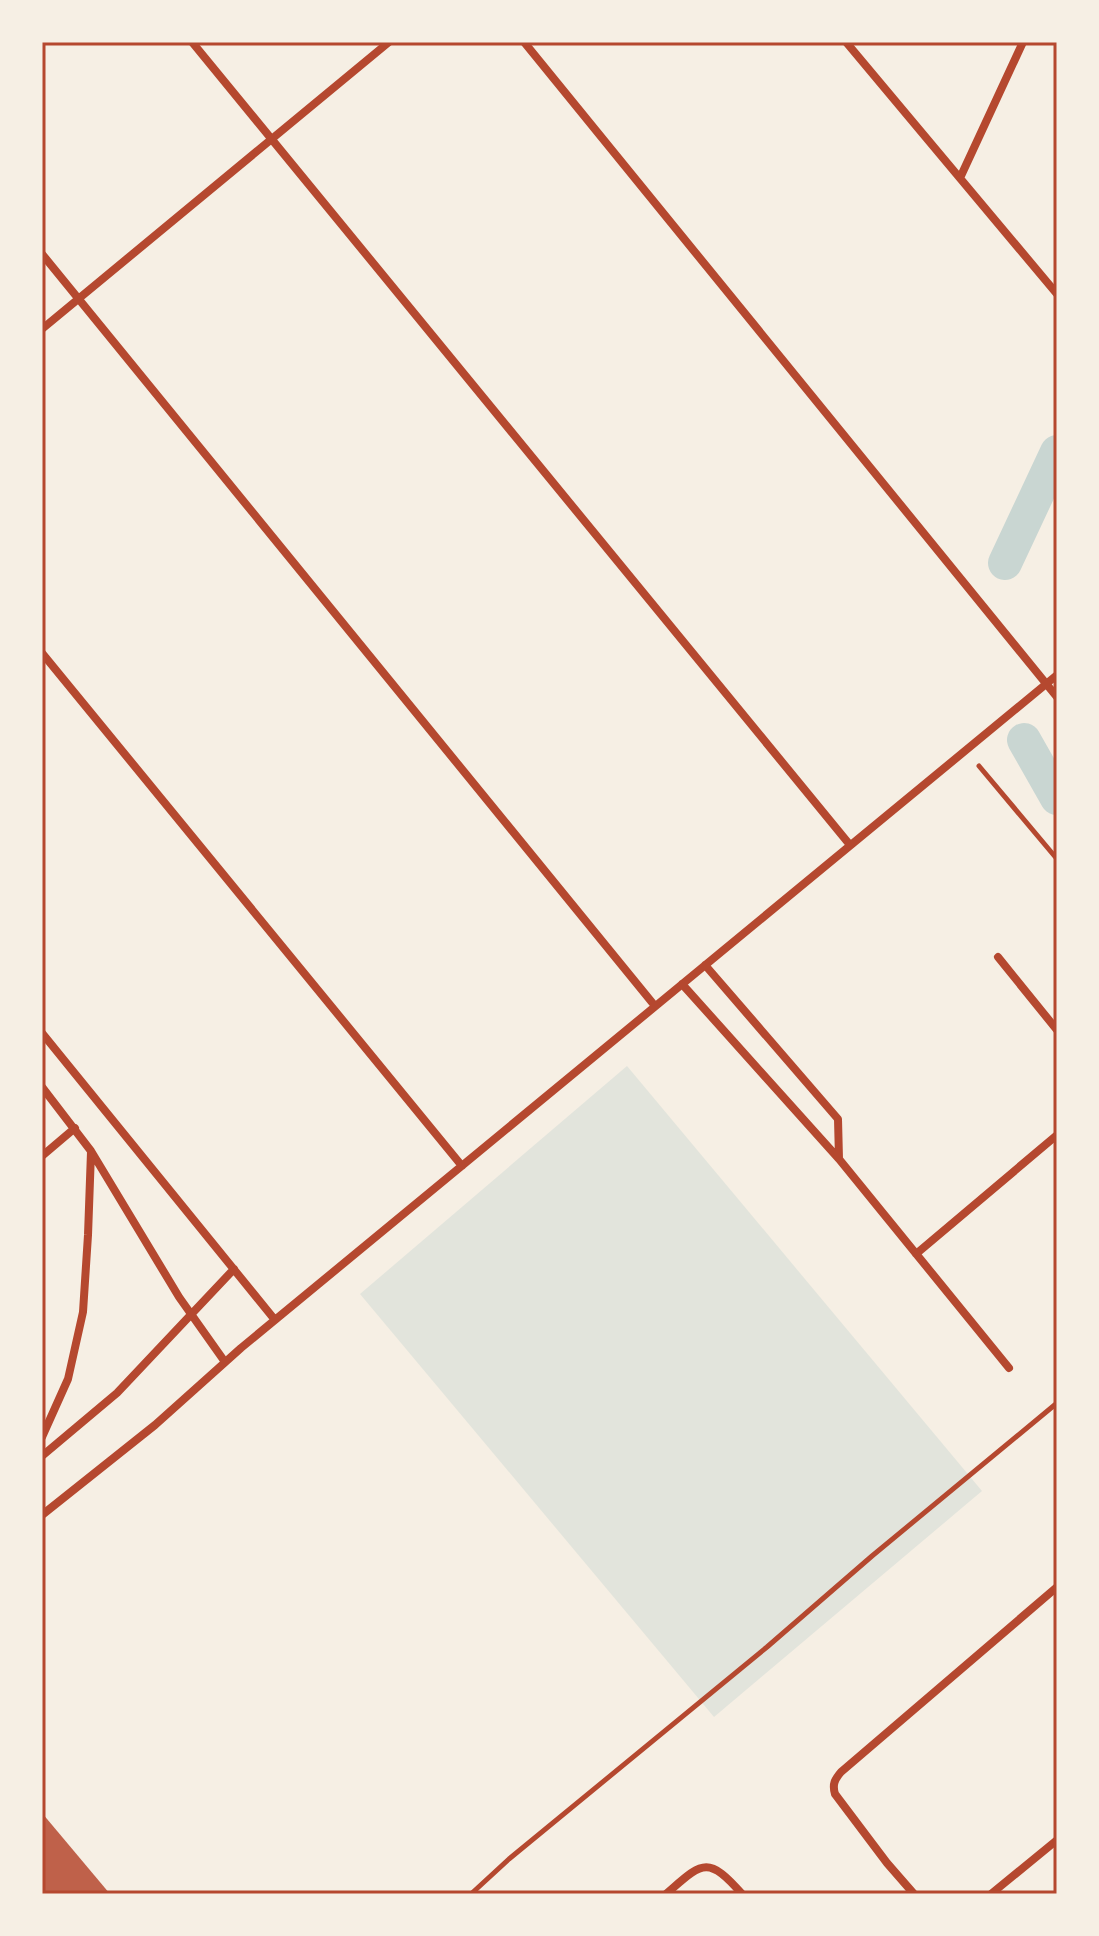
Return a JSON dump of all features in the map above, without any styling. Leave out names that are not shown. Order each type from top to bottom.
[{"type":"street","points":[[192,42],[850,845]]},
{"type":"street","points":[[42,329],[389,42]]},
{"type":"street","points":[[524,42],[1057,697]]},
{"type":"street","points":[[846,42],[1057,294]]},
{"type":"street","points":[[960,178],[1023,42]]},
{"type":"street","points":[[42,254],[655,1006]]},
{"type":"street","points":[[42,653],[462,1166]]},
{"type":"street","points":[[42,1515],[155,1425],[275,1320],[1057,675]]},
{"type":"street","points":[[998,957],[1057,1030]]},
{"type":"street","points":[[705,965],[838,1119],[839,1159]]},
{"type":"street","points":[[682,984],[839,1159],[1009,1368]]},
{"type":"street","points":[[42,1033],[275,1320]]},
{"type":"street","points":[[42,1087],[91,1151],[179,1297],[225,1362]]},
{"type":"street","points":[[42,1156],[75,1128]]},
{"type":"street","points":[[916,1254],[1057,1135]]},
{"type":"street","points":[[42,1437],[68,1379],[83,1312],[91,1151]]},
{"type":"street","points":[[42,1456],[117,1393],[234,1269]]},
{"type":"street","points":[[914,1894],[835,1794],[835,1779],[1057,1587]]},
{"type":"street","points":[[991,1894],[1057,1840]]},
{"type":"street","points":[[666,1894],[693,1871],[711,1867],[728,1878],[742,1894]]},
{"type":"path","points":[[965,750],[1057,859]]},
{"type":"path","points":[[471,1894],[509,1859],[1057,1403]]},
{"type":"shaded area","points":[[627,1066],[982,1491],[714,1717],[360,1294]]},
{"type":"building","points":[[42,1813],[110,1894],[42,1894]]},
{"type":"waterway","points":[[1005,563],[1057,452]]},
{"type":"waterway","points":[[1024,740],[1057,798]]}]
